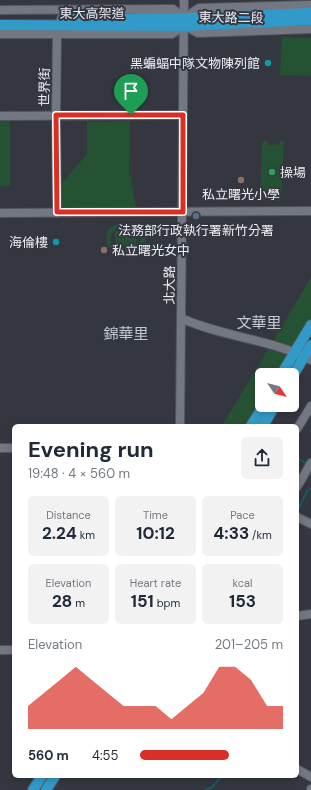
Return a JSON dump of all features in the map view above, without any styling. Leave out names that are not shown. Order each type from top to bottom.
[{"type":"main road","name":"東大路二段","points":[[184,22],[311,13]]},
{"type":"main road","name":"東大高架道","points":[[0,19],[184,22]]},
{"type":"main road","name":"東大路二段","points":[[184,22],[311,20]]},
{"type":"main road","name":"東大高架道","points":[[0,26],[184,22]]},
{"type":"main road","points":[[289,368],[303,356],[311,325]]},
{"type":"main road","points":[[297,368],[311,345]]},
{"type":"main road","points":[[252,424],[260,412]]},
{"type":"main road","points":[[264,424],[271,412]]},
{"type":"main road","points":[[34,790],[41,778]]},
{"type":"main road","points":[[46,790],[54,778]]},
{"type":"street","points":[[56,0],[56,9]]},
{"type":"street","name":"北大路","points":[[180,424],[184,0]]},
{"type":"street","name":"東大路二段","points":[[311,5],[199,8],[184,22],[198,33],[311,30]]},
{"type":"street","points":[[0,10],[173,9],[184,22],[172,34],[0,34]]},
{"type":"street","name":"世界街","points":[[57,34],[57,212]]},
{"type":"street","points":[[0,116],[183,115]]},
{"type":"street","points":[[0,213],[311,210]]},
{"type":"street","points":[[181,318],[222,333],[303,356]]},
{"type":"street","points":[[299,426],[311,406]]},
{"type":"street","points":[[0,448],[12,448]]},
{"type":"street","points":[[299,484],[310,465]]},
{"type":"street","points":[[299,518],[311,524]]},
{"type":"street","points":[[299,616],[311,614]]},
{"type":"street","points":[[0,650],[12,650]]},
{"type":"street","points":[[299,770],[311,777]]},
{"type":"green space","points":[[282,37],[311,38],[311,76],[280,75]]},
{"type":"green space","points":[[0,119],[10,119],[10,186],[0,186]]},
{"type":"green space","name":"私立曙光女中","points":[[130,121],[129,175],[132,178],[131,187],[134,188],[133,194],[137,209],[65,208],[61,203],[61,181],[64,181],[87,154],[87,122]]},
{"type":"green space","points":[[262,141],[267,141],[268,146],[277,144],[279,146],[280,141],[284,141],[281,201],[277,201],[277,198],[271,200],[265,197],[265,200],[260,200]]},
{"type":"green space","points":[[147,223],[146,228],[143,229],[146,238],[140,250],[137,252],[117,252],[107,245],[107,233],[111,226],[118,224]],"holes":[[[118,228],[138,230],[141,237],[140,241],[131,248],[114,247],[111,242],[111,236]]]},
{"type":"green space","points":[[115,231],[136,231],[136,245],[116,245]]},
{"type":"green space","points":[[311,277],[311,319],[293,349],[272,343]]},
{"type":"green space","points":[[269,348],[290,353],[281,368],[257,368]]},
{"type":"green space","points":[[255,371],[255,412],[248,424],[223,424]]},
{"type":"waterway","points":[[299,459],[307,464]]},
{"type":"waterway","points":[[299,508],[307,491],[311,488]]},
{"type":"waterway","points":[[206,790],[212,787],[220,778]]},
{"type":"place","name":"黑蝙蝠中隊文物陳列館","points":[[268,63]]},
{"type":"place","name":"操場","points":[[272,172]]},
{"type":"place","name":"私立曙光小學","points":[[241,180]]},
{"type":"place","name":"法務部行政執行署新竹分署","points":[[196,216]]},
{"type":"place","name":"海倫樓","points":[[56,242]]},
{"type":"place","name":"私立曙光女中","points":[[104,250]]},
{"type":"district","name":"文華里","points":[[259,323]]},
{"type":"district","name":"錦華里","points":[[126,334]]},
{"type":"route","points":[[56,115],[131,115],[183,115],[183,212],[57,212],[56,115]]}]
